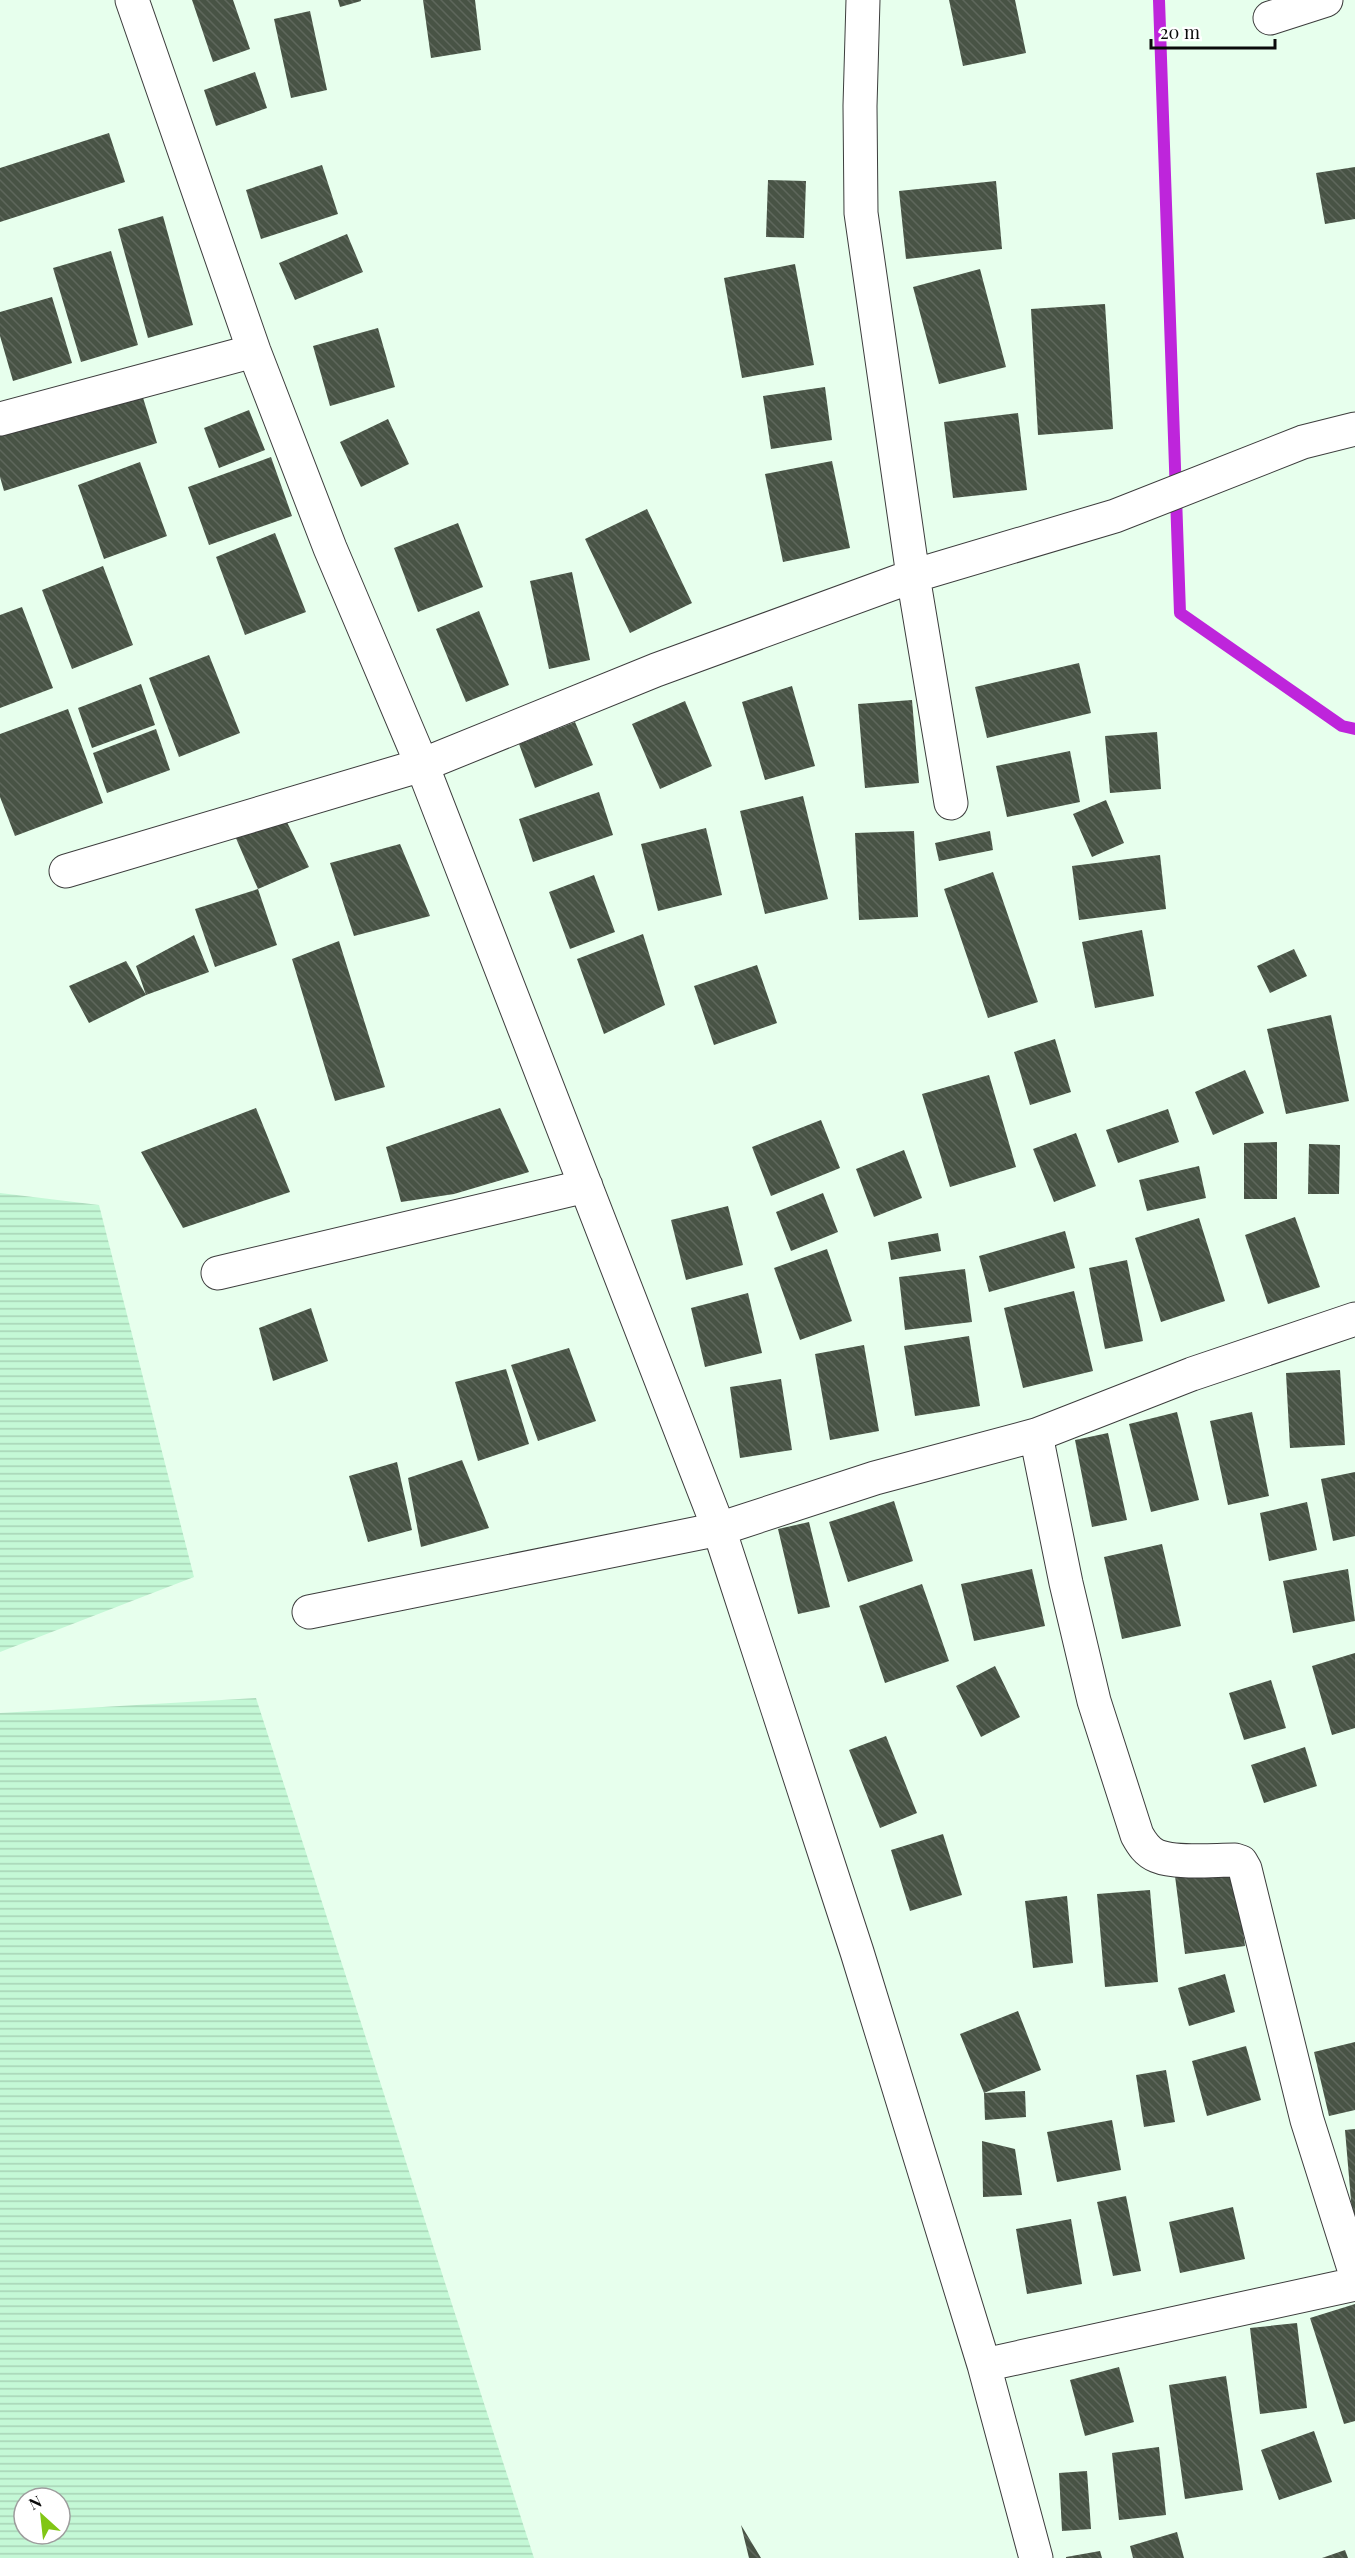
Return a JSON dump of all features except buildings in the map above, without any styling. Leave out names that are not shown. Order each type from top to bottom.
[{"type":"street","points":[[132,0],[254,351],[330,548],[422,765],[719,1529],[857,1952],[984,2365],[1036,2558]]},
{"type":"street","points":[[863,0],[860,106],[861,213],[913,576],[951,803]]},
{"type":"street","points":[[1270,18],[1326,0]]},
{"type":"street","points":[[0,419],[254,351]]},
{"type":"street","points":[[66,871],[422,765],[656,670],[913,576],[1115,516],[1303,442],[1355,429]]},
{"type":"street","points":[[218,1273],[586,1186]]},
{"type":"street","points":[[309,1612],[719,1529],[875,1478],[1036,1435],[1192,1374],[1355,1319]]},
{"type":"street","points":[[1036,1435],[1066,1583],[1092,1691],[1137,1835],[1145,1848],[1156,1856],[1170,1860],[1235,1860],[1241,1862],[1245,1869],[1307,2120],[1355,2272]]},
{"type":"street","points":[[984,2365],[1355,2284]]},
{"type":"green space","points":[[0,1193],[99,1205],[194,1577],[0,1652]]},
{"type":"green space","points":[[256,1698],[534,2558],[0,2558],[0,1713]]},
{"type":"waterway","points":[[1159,0],[1180,613],[1342,726],[1355,729]]}]
